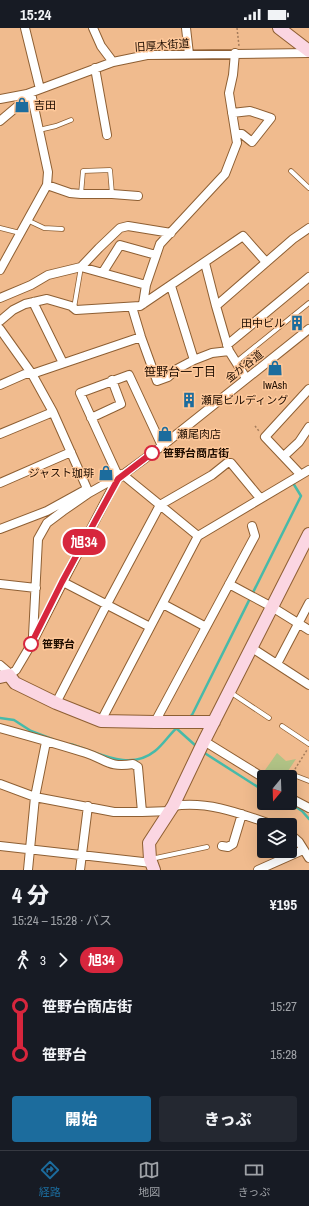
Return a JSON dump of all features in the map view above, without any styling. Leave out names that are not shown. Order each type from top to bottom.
[{"type":"street","points":[[25,28],[40,89]]},
{"type":"street","points":[[94,28],[101,46],[113,62]]},
{"type":"street","points":[[186,28],[189,54]]},
{"type":"street","points":[[278,28],[309,52]]},
{"type":"street","name":"旧厚木街道","points":[[0,99],[29,93],[113,62],[147,55],[309,52]]},
{"type":"street","points":[[143,304],[146,285],[160,244],[225,174],[238,144],[229,92],[233,75],[235,53]]},
{"type":"street","points":[[95,68],[107,135]]},
{"type":"street","points":[[0,121],[26,99],[29,93]]},
{"type":"street","points":[[0,270],[47,185],[48,172],[40,130],[29,93]]},
{"type":"street","points":[[232,113],[250,111],[272,118],[252,142],[242,134],[237,134]]},
{"type":"street","points":[[47,185],[70,193],[138,196]]},
{"type":"street","points":[[82,267],[120,228],[128,226],[171,233]]},
{"type":"street","points":[[216,306],[266,262],[309,228]]},
{"type":"street","points":[[0,321],[13,310],[26,304],[47,299],[71,306],[76,310],[140,306],[243,236],[266,262]]},
{"type":"street","points":[[103,272],[120,245],[156,255]]},
{"type":"street","points":[[205,263],[228,348],[246,378]]},
{"type":"street","points":[[0,298],[48,276],[82,267],[146,285]]},
{"type":"street","points":[[132,307],[157,381],[168,377],[176,369],[194,360],[228,348],[309,277]]},
{"type":"street","points":[[171,286],[194,360]]},
{"type":"street","points":[[33,302],[63,363]]},
{"type":"street","points":[[0,329],[32,374],[53,412],[88,491]]},
{"type":"street","name":"金が谷道","points":[[88,491],[119,477],[162,446],[309,329]]},
{"type":"street","points":[[0,385],[25,374],[32,374],[141,337]]},
{"type":"street","points":[[162,446],[129,375],[80,393],[119,477],[160,505],[198,536]]},
{"type":"street","points":[[91,418],[121,404],[112,380]]},
{"type":"street","points":[[300,474],[265,437],[309,389]]},
{"type":"street","points":[[0,434],[53,412]]},
{"type":"street","points":[[284,456],[299,442],[309,427]]},
{"type":"street","points":[[0,483],[71,452]]},
{"type":"street","points":[[56,703],[160,505],[212,475],[227,463],[231,463],[260,498]]},
{"type":"street","points":[[101,721],[198,536],[309,470]]},
{"type":"street","points":[[5,676],[16,670],[33,642],[62,582],[119,477]]},
{"type":"street","points":[[0,529],[47,511],[88,491]]},
{"type":"street","points":[[33,642],[38,539],[47,523],[88,491]]},
{"type":"street","points":[[155,722],[255,536],[252,526]]},
{"type":"street","points":[[0,846],[152,864],[149,843],[171,809],[309,534]]},
{"type":"street","points":[[62,582],[150,627]]},
{"type":"street","points":[[0,584],[36,588]]},
{"type":"street","points":[[229,584],[272,607],[309,630]]},
{"type":"street","points":[[277,664],[309,603]]},
{"type":"street","points":[[163,604],[206,627]]},
{"type":"street","points":[[252,648],[309,685]]},
{"type":"street","points":[[0,666],[7,671],[5,676]]},
{"type":"street","points":[[5,676],[56,703],[101,721],[214,722]]},
{"type":"street","points":[[0,728],[88,754],[110,764],[124,766],[133,764],[138,767],[142,812]]},
{"type":"street","points":[[204,741],[257,774]]},
{"type":"street","points":[[28,870],[35,797],[46,742]]},
{"type":"street","points":[[0,784],[35,797],[114,812],[142,812],[171,809],[189,804],[210,806],[257,820]]},
{"type":"street","points":[[297,802],[309,808]]},
{"type":"street","points":[[80,870],[88,806]]},
{"type":"street","points":[[226,849],[233,844],[242,814]]},
{"type":"street","points":[[297,840],[309,858]]},
{"type":"street","points":[[258,870],[303,850]]},
{"type":"lane","points":[[40,130],[71,120]]},
{"type":"lane","points":[[81,194],[83,171],[110,170],[112,194]]},
{"type":"lane","points":[[291,170],[309,188]]},
{"type":"lane","points":[[27,220],[44,228],[62,229]]},
{"type":"lane","points":[[0,228],[20,233]]},
{"type":"lane","points":[[74,308],[82,267]]},
{"type":"lane","points":[[236,363],[309,303]]},
{"type":"lane","points":[[230,692],[270,718]]},
{"type":"lane","points":[[282,726],[309,744]]},
{"type":"lane","points":[[297,776],[309,781]]},
{"type":"lane","points":[[152,864],[206,847]]},
{"type":"path","points":[[235,53],[239,46],[236,28]]},
{"type":"path","points":[[294,770],[309,747]]},
{"type":"green space","points":[[277,753],[286,761],[296,759],[289,770],[265,770]]},
{"type":"waterway","points":[[189,717],[192,715],[301,496],[293,483]]},
{"type":"waterway","points":[[0,718],[14,720],[31,731],[52,739]]},
{"type":"waterway","points":[[70,744],[113,758],[135,760],[145,757],[155,751],[179,726]]},
{"type":"waterway","points":[[176,728],[196,746]]},
{"type":"waterway","points":[[203,752],[257,787]]},
{"type":"waterway","points":[[297,808],[309,819]]},
{"type":"bus line","name":"旭34","points":[[31,644],[62,582],[118,479],[122,474],[152,453]]},
{"type":"place","name":"吉田","points":[[22,105]]},
{"type":"place","name":"田中ビル","points":[[297,323]]},
{"type":"place","name":"IwAsh","points":[[275,368]]},
{"type":"place","name":"瀬尾ビルディング","points":[[189,400]]},
{"type":"place","name":"瀬尾肉店","points":[[165,434]]},
{"type":"place","name":"笹野台商店街","points":[[152,453]]},
{"type":"place","name":"ジャスト珈琲","points":[[106,473]]},
{"type":"place","name":"笹野台","points":[[31,644]]},
{"type":"district","name":"笹野台一丁目","points":[[180,372]]}]
